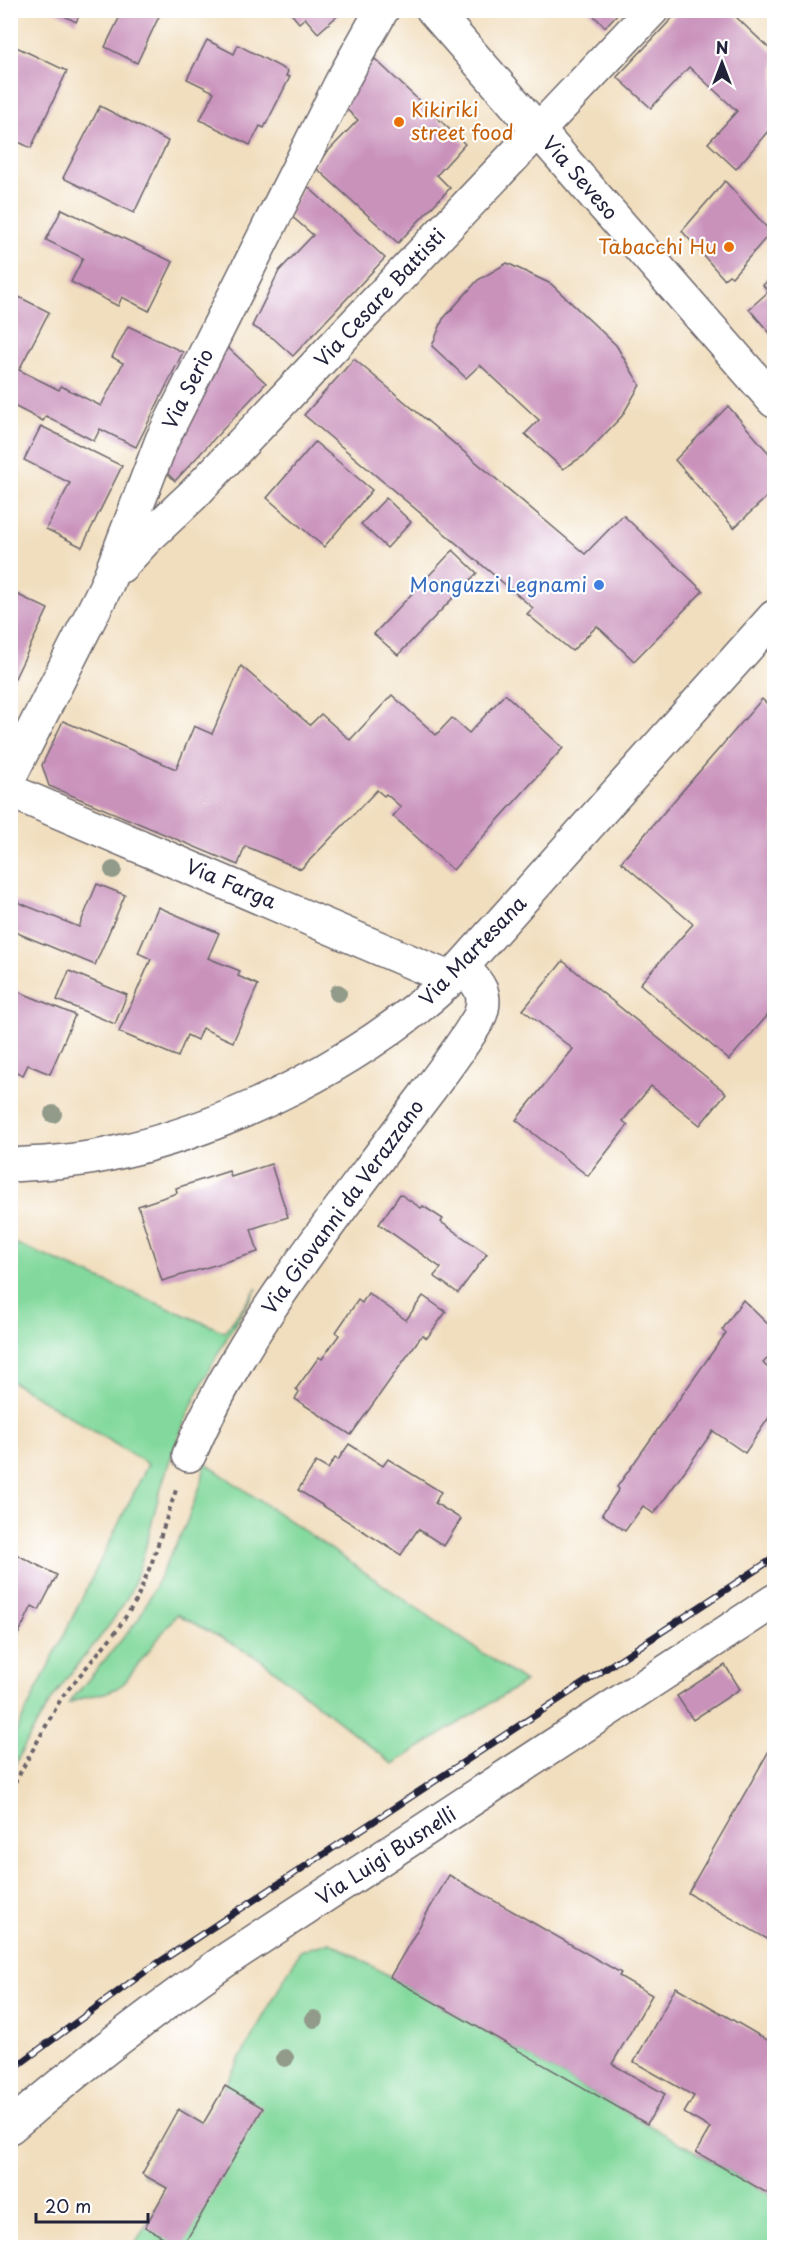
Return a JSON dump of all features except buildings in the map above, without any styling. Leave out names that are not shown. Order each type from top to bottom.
[{"type":"street","name":"Via Serio","points":[[10,776],[107,584],[162,440],[342,81],[382,10]]},
{"type":"street","name":"Via Seveso","points":[[433,10],[774,401]]},
{"type":"street","name":"Via Cesare Battisti","points":[[107,584],[138,548],[195,494],[652,10]]},
{"type":"street","name":"Via Martesana","points":[[10,1166],[66,1162],[119,1152],[175,1136],[285,1090],[353,1053],[396,1025],[425,1003],[456,973],[774,617]]},
{"type":"street","name":"Via Farga","points":[[10,791],[456,973]]},
{"type":"street","name":"Via Giovanni da Verazzano","points":[[189,1455],[236,1360],[270,1306],[479,1018],[483,991],[477,982],[456,973]]},
{"type":"street","name":"Via Luigi Busnelli","points":[[10,2127],[152,2012],[223,1962],[774,1601]]},
{"type":"path","points":[[10,1791],[62,1697],[117,1630],[136,1601],[189,1455]]},
{"type":"green space","points":[[10,1241],[225,1332],[257,1288],[217,1354],[194,1400],[174,1448],[140,1567],[127,1598],[51,1701],[11,1772],[11,1742],[148,1464],[11,1381]]},
{"type":"green space","points":[[205,1463],[525,1682],[393,1764],[260,1659],[177,1614],[123,1684],[110,1691],[68,1704],[138,1620],[186,1524],[202,1481]]},
{"type":"green space","points":[[330,1942],[774,2197],[774,2247],[133,2248],[167,2188],[142,2174],[178,2109],[203,2124],[300,1951]]},
{"type":"railway","points":[[10,2071],[146,1971],[774,1558]]},
{"type":"place","name":"Kikiriki street food","points":[[399,122]]},
{"type":"place","name":"Tabacchi Hu","points":[[729,247]]},
{"type":"place","name":"Monguzzi Legnami","points":[[599,585]]}]
